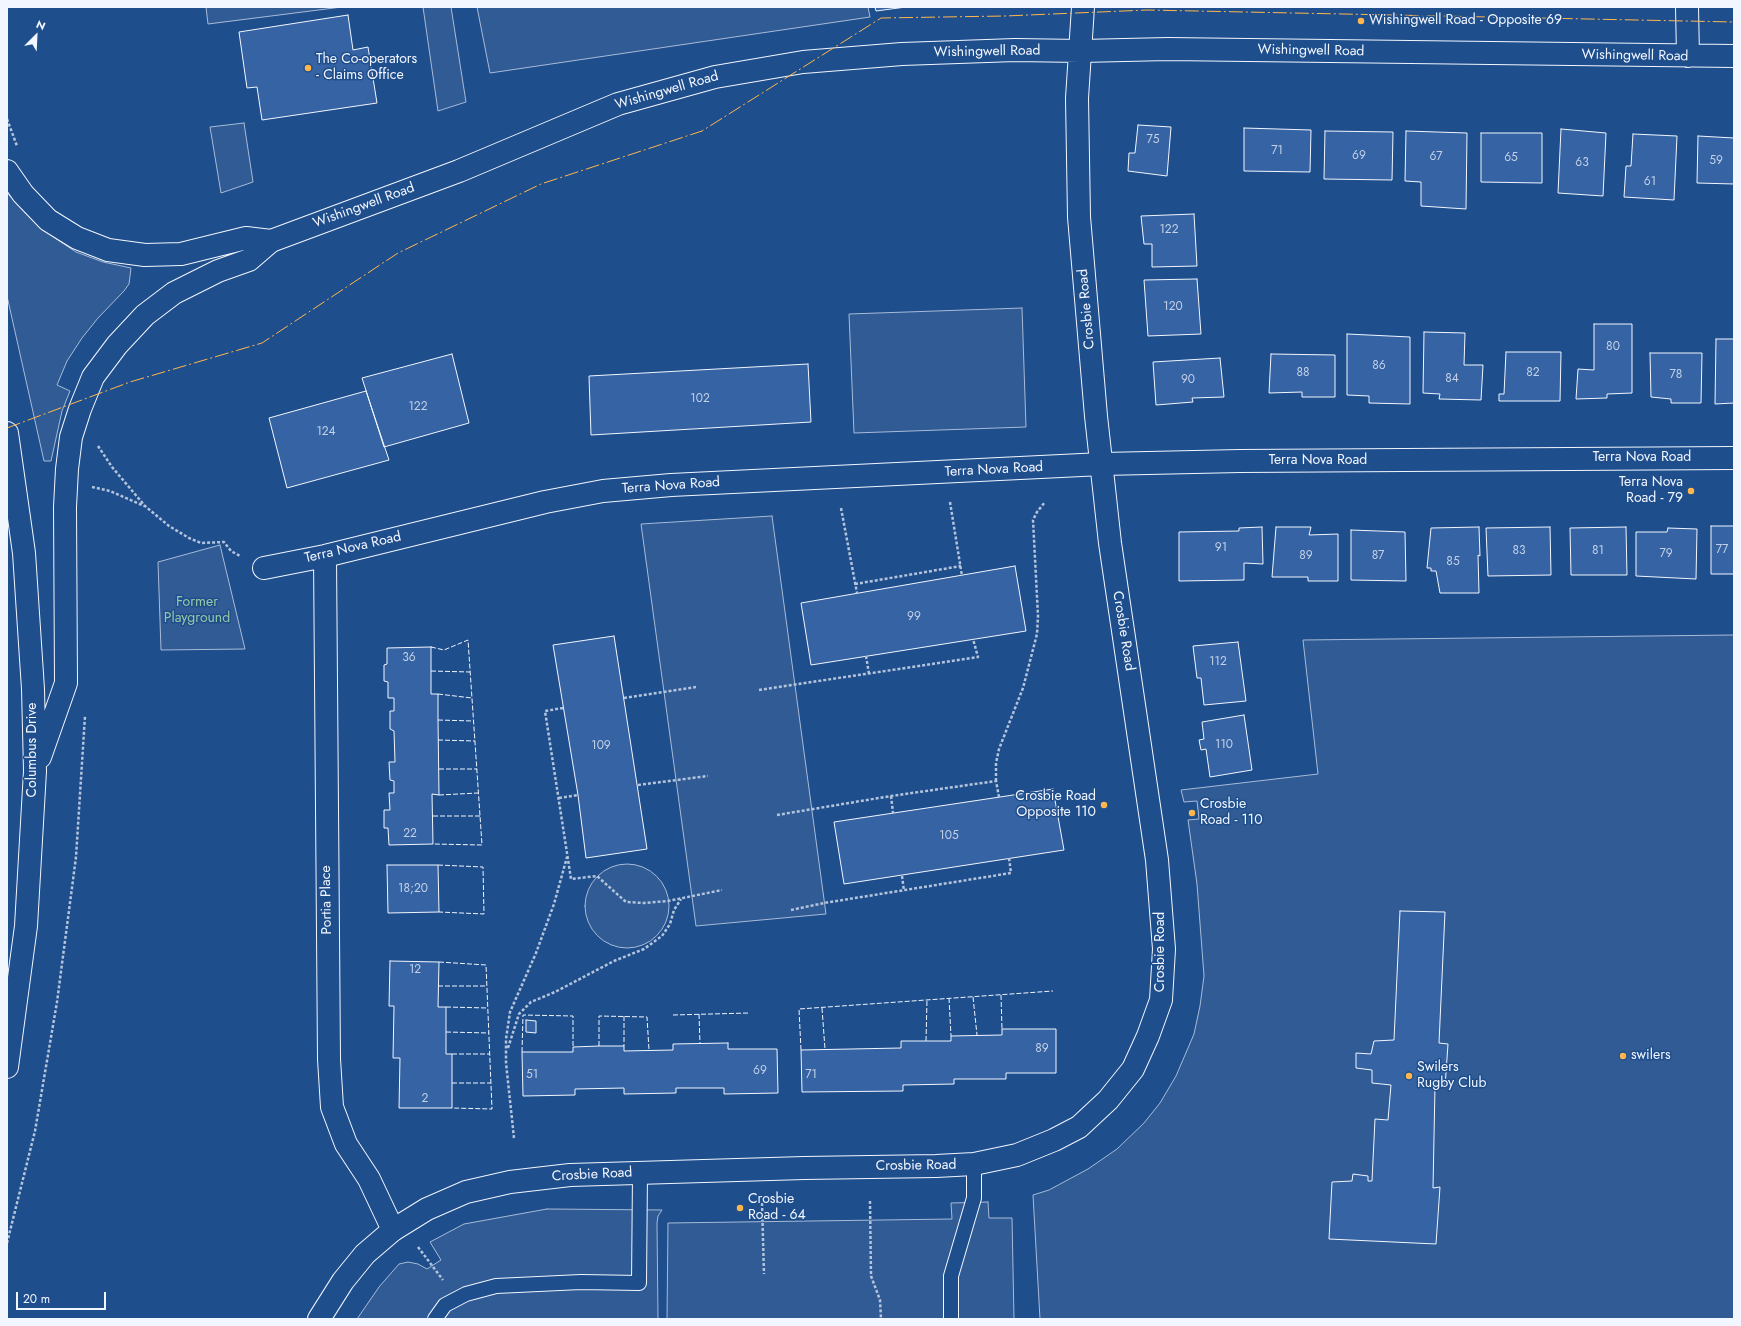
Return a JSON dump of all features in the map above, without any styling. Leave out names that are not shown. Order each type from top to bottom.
[{"type":"street","name":"Crosbie Road","points":[[319,1319],[342,1281],[365,1254],[393,1230],[427,1209],[466,1192],[510,1182],[570,1175],[974,1164],[1017,1155],[1054,1140],[1079,1127],[1108,1100],[1133,1069],[1148,1036],[1161,1000],[1164,949],[1158,860],[1110,543],[1079,217],[1077,98],[1081,51],[1082,7]]},
{"type":"street","points":[[1687,7],[1688,56]]},
{"type":"street","name":"Wishingwell Road","points":[[271,241],[459,171],[618,104],[715,76],[803,62],[902,54],[1015,50],[1081,51],[1168,49],[1734,56]]},
{"type":"street","points":[[7,171],[22,194],[48,220],[77,238],[108,250],[145,255],[181,254],[246,238],[271,241]]},
{"type":"street","points":[[35,771],[66,683],[66,469],[71,437],[93,377],[117,345],[145,315],[174,293],[218,271],[249,260],[271,241]]},
{"type":"street","name":"Columbus Drive","points":[[7,433],[24,553],[33,689],[35,771],[26,926],[7,1067]]},
{"type":"street","name":"Terra Nova Road","points":[[264,568],[326,556],[545,502],[603,491],[671,485],[1102,464],[1240,461],[1734,458]]},
{"type":"street","name":"Portia Place","points":[[326,556],[329,1059],[332,1107],[346,1144],[369,1179],[393,1230]]},
{"type":"lane","points":[[951,1319],[951,1276],[974,1198],[974,1164]]},
{"type":"lane","points":[[435,1319],[446,1306],[466,1294],[496,1286],[581,1282],[639,1283],[640,1172]]},
{"type":"path","points":[[7,119],[19,151]]},
{"type":"path","points":[[97,445],[112,467],[144,506],[169,526],[189,538],[201,543],[224,542],[231,551],[264,568]]},
{"type":"path","points":[[90,493],[91,479]]},
{"type":"path","points":[[90,487],[110,491],[144,506]]},
{"type":"path","points":[[950,502],[962,576]]},
{"type":"path","points":[[999,797],[996,781],[996,763],[999,749],[1024,688],[1037,634],[1038,616],[1033,520],[1045,502]]},
{"type":"path","points":[[841,508],[857,593]]},
{"type":"path","points":[[855,584],[961,566]]},
{"type":"path","points":[[759,690],[978,657],[973,639]]},
{"type":"path","points":[[866,656],[869,674]]},
{"type":"path","points":[[624,698],[696,687]]},
{"type":"path","points":[[563,708],[545,711],[571,879],[597,876],[626,902],[644,903],[722,890]]},
{"type":"path","points":[[7,1243],[36,1131],[57,1002],[76,857],[85,715]]},
{"type":"path","points":[[638,785],[708,776]]},
{"type":"path","points":[[777,815],[891,796],[996,781]]},
{"type":"path","points":[[559,798],[578,795]]},
{"type":"path","points":[[891,796],[894,813]]},
{"type":"path","points":[[514,1138],[506,1063],[506,1038],[510,1012],[536,953],[554,904],[568,855]]},
{"type":"path","points":[[790,910],[824,903],[1011,873],[1009,858]]},
{"type":"path","points":[[902,876],[904,891]]},
{"type":"path","points":[[506,1052],[519,1014],[532,1002],[555,992],[614,961],[644,949],[662,936],[670,924],[674,910],[681,898]]},
{"type":"path","points":[[870,1201],[871,1276],[880,1300],[881,1319]]},
{"type":"path","points":[[762,1203],[764,1274]]},
{"type":"path","points":[[418,1247],[457,1299]]},
{"type":"shaded area","points":[[206,7],[342,7],[208,24]]},
{"type":"shaded area","points":[[423,7],[451,7],[466,102],[438,111]]},
{"type":"shaded area","points":[[477,7],[868,7],[870,17],[490,73]]},
{"type":"shaded area","points":[[244,123],[253,182],[221,193],[210,127]]},
{"type":"shaded area","points":[[7,193],[33,221],[76,252],[103,262],[131,268],[129,284],[82,338],[67,361],[57,385],[70,391],[62,411],[51,461],[44,461],[7,296]]},
{"type":"shaded area","points":[[1022,308],[1026,427],[854,433],[849,314]]},
{"type":"shaded area","points":[[772,516],[826,914],[696,926],[641,524]]},
{"type":"shaded area","name":"Former Playground","points":[[220,545],[245,649],[161,650],[158,562]]},
{"type":"shaded area","points":[[1734,635],[1734,1319],[1040,1319],[1033,1195],[1049,1190],[1088,1169],[1117,1149],[1144,1123],[1160,1103],[1176,1076],[1194,1034],[1204,976],[1197,884],[1188,820],[1199,819],[1197,801],[1184,802],[1181,790],[1318,774],[1303,640]]},
{"type":"shaded area","points":[[627,864],[643,867],[657,876],[666,890],[669,906],[666,922],[657,936],[643,945],[627,948],[611,945],[597,936],[588,922],[585,906],[588,890],[597,876],[611,867]]},
{"type":"shaded area","points":[[988,1202],[989,1218],[1012,1218],[1014,1319],[667,1319],[668,1223],[952,1219],[951,1203]]},
{"type":"shaded area","points":[[547,1209],[662,1210],[658,1216],[657,1223],[658,1319],[357,1319],[379,1287],[399,1264],[408,1262],[418,1264],[427,1269],[441,1260],[430,1242],[464,1224]]},
{"type":"building","points":[[875,7],[906,7],[876,11]]},
{"type":"building","name":"The Co-operators - Claims Office","points":[[348,15],[353,50],[368,47],[377,103],[262,120],[257,87],[247,88],[239,32]]},
{"type":"building","points":[[1138,125],[1171,127],[1167,176],[1128,171],[1129,153],[1135,153]]},
{"type":"building","points":[[1244,128],[1311,130],[1310,172],[1244,171]]},
{"type":"building","points":[[1561,129],[1606,133],[1603,196],[1558,193]]},
{"type":"building","points":[[1325,131],[1393,132],[1392,180],[1324,179]]},
{"type":"building","points":[[1406,131],[1467,133],[1466,209],[1421,206],[1421,182],[1405,181]]},
{"type":"building","points":[[1481,133],[1542,133],[1542,183],[1481,182]]},
{"type":"building","points":[[1633,134],[1677,136],[1674,200],[1624,197],[1626,166],[1631,166]]},
{"type":"building","points":[[1698,136],[1734,138],[1734,184],[1697,183]]},
{"type":"building","points":[[1194,214],[1197,266],[1152,267],[1152,244],[1144,244],[1141,216]]},
{"type":"building","points":[[1197,279],[1201,334],[1148,336],[1144,280]]},
{"type":"building","points":[[1594,324],[1632,324],[1632,393],[1607,394],[1607,398],[1576,399],[1578,369],[1594,370]]},
{"type":"building","points":[[1424,332],[1465,333],[1464,365],[1483,365],[1481,400],[1439,399],[1440,394],[1423,393]]},
{"type":"building","points":[[1347,334],[1410,337],[1410,404],[1369,403],[1369,396],[1347,395]]},
{"type":"building","points":[[1716,339],[1734,339],[1734,403],[1715,404]]},
{"type":"building","points":[[1506,352],[1561,352],[1560,401],[1499,401],[1499,394],[1504,394]]},
{"type":"building","points":[[1650,353],[1702,353],[1701,403],[1671,403],[1671,399],[1651,397]]},
{"type":"building","points":[[452,354],[469,423],[384,447],[362,378]]},
{"type":"building","points":[[1271,354],[1335,355],[1335,397],[1302,397],[1302,392],[1269,393]]},
{"type":"building","points":[[1220,358],[1224,397],[1192,398],[1193,402],[1156,405],[1153,362]]},
{"type":"building","points":[[808,364],[811,422],[591,435],[589,376]]},
{"type":"building","points":[[366,391],[389,460],[287,488],[269,418]]},
{"type":"building","points":[[1711,526],[1734,526],[1734,574],[1711,574]]},
{"type":"building","points":[[1262,527],[1263,564],[1244,563],[1244,580],[1179,581],[1179,532],[1239,531],[1239,528]]},
{"type":"building","points":[[1276,527],[1311,527],[1309,535],[1338,534],[1338,581],[1308,581],[1308,577],[1272,577]]},
{"type":"building","points":[[1479,527],[1479,593],[1440,593],[1436,571],[1431,571],[1431,568],[1427,568],[1431,528]]},
{"type":"building","points":[[1550,527],[1551,575],[1488,576],[1486,528]]},
{"type":"building","points":[[1626,527],[1627,575],[1571,575],[1570,528]]},
{"type":"building","points":[[1668,528],[1697,529],[1696,579],[1636,576],[1636,532],[1667,532]]},
{"type":"building","points":[[1351,530],[1405,532],[1406,581],[1351,580]]},
{"type":"building","points":[[1015,566],[1026,631],[811,665],[801,603]]},
{"type":"building","points":[[614,636],[647,849],[586,858],[578,795],[553,645]]},
{"type":"building","points":[[1238,642],[1246,701],[1204,705],[1201,678],[1197,678],[1193,646]]},
{"type":"building","points":[[431,647],[431,694],[438,694],[439,795],[432,794],[433,844],[389,845],[388,828],[384,828],[384,810],[390,810],[389,793],[394,793],[394,781],[390,780],[389,762],[395,762],[394,731],[390,729],[390,711],[394,711],[394,698],[388,698],[388,682],[384,681],[384,665],[387,664],[387,648]]},
{"type":"building","points":[[1244,715],[1252,770],[1210,777],[1206,749],[1201,750],[1199,740],[1204,739],[1202,722]]},
{"type":"building","points":[[1053,789],[1064,850],[844,884],[834,822]]},
{"type":"building","points":[[387,865],[438,865],[439,912],[388,913]]},
{"type":"building","name":"Swilers Rugby Club","points":[[1400,911],[1445,912],[1439,1043],[1448,1044],[1445,1087],[1435,1086],[1433,1188],[1440,1187],[1436,1244],[1329,1239],[1332,1182],[1352,1181],[1353,1174],[1368,1176],[1368,1181],[1372,1181],[1375,1119],[1388,1120],[1391,1085],[1372,1083],[1372,1070],[1356,1068],[1356,1053],[1371,1054],[1374,1041],[1394,1040]]},
{"type":"building","points":[[390,961],[439,962],[438,1007],[446,1007],[446,1054],[452,1054],[452,1108],[399,1108],[400,1058],[393,1058],[394,1006],[389,1006]]},
{"type":"building","points":[[526,1020],[536,1021],[536,1033],[526,1032]]},
{"type":"building","points":[[1002,1029],[1056,1029],[1056,1073],[1006,1073],[1006,1079],[954,1079],[954,1084],[903,1085],[903,1091],[802,1092],[801,1050],[901,1048],[901,1041],[951,1041],[951,1036],[1002,1035]]},
{"type":"building","points":[[728,1043],[728,1049],[777,1049],[778,1093],[724,1094],[724,1088],[676,1088],[676,1093],[624,1094],[624,1088],[575,1089],[575,1095],[523,1096],[522,1052],[573,1052],[573,1047],[599,1046],[624,1046],[624,1051],[673,1050],[673,1044]]},
{"type":"fence","points":[[431,647],[444,650],[468,640],[482,845],[433,844]]},
{"type":"fence","points":[[431,671],[470,672]]},
{"type":"fence","points":[[438,694],[472,698]]},
{"type":"fence","points":[[438,720],[473,721]]},
{"type":"fence","points":[[438,740],[475,741]]},
{"type":"fence","points":[[439,769],[477,769]]},
{"type":"fence","points":[[439,795],[478,793]]},
{"type":"fence","points":[[433,816],[480,816]]},
{"type":"fence","points":[[438,865],[483,867],[484,914],[439,912]]},
{"type":"fence","points":[[439,962],[486,965],[492,1109],[452,1108]]},
{"type":"fence","points":[[438,986],[487,986]]},
{"type":"fence","points":[[801,1050],[799,1009],[1053,991]]},
{"type":"fence","points":[[1001,995],[1002,1029]]},
{"type":"fence","points":[[973,997],[977,1035]]},
{"type":"fence","points":[[949,998],[951,1036]]},
{"type":"fence","points":[[926,1041],[927,1000]]},
{"type":"fence","points":[[446,1007],[488,1008]]},
{"type":"fence","points":[[822,1008],[825,1049]]},
{"type":"fence","points":[[673,1015],[749,1013]]},
{"type":"fence","points":[[699,1014],[700,1044]]},
{"type":"fence","points":[[522,1052],[523,1015],[573,1016],[573,1047]]},
{"type":"fence","points":[[599,1046],[599,1016],[647,1017],[649,1050]]},
{"type":"fence","points":[[624,1016],[624,1046]]},
{"type":"fence","points":[[446,1032],[489,1033]]},
{"type":"fence","points":[[452,1054],[490,1054]]},
{"type":"fence","points":[[452,1083],[491,1083]]},
{"type":"power","points":[[7,428],[130,382],[262,343],[398,253],[541,184],[702,131],[881,18],[1005,16],[1147,10],[1734,22]]},
{"type":"place","name":"Wishingwell Road - Opposite 69","points":[[1361,21]]},
{"type":"place","name":"The Co-operators - Claims Office","points":[[308,68]]},
{"type":"place","name":"Terra Nova Road - 79","points":[[1691,491]]},
{"type":"place","name":"Crosbie Road Opposite 110","points":[[1104,805]]},
{"type":"place","name":"Crosbie Road - 110","points":[[1192,813]]},
{"type":"place","name":"swilers","points":[[1623,1056]]},
{"type":"place","name":"Swilers Rugby Club","points":[[1409,1076]]},
{"type":"place","name":"Crosbie Road - 64","points":[[740,1208]]}]
